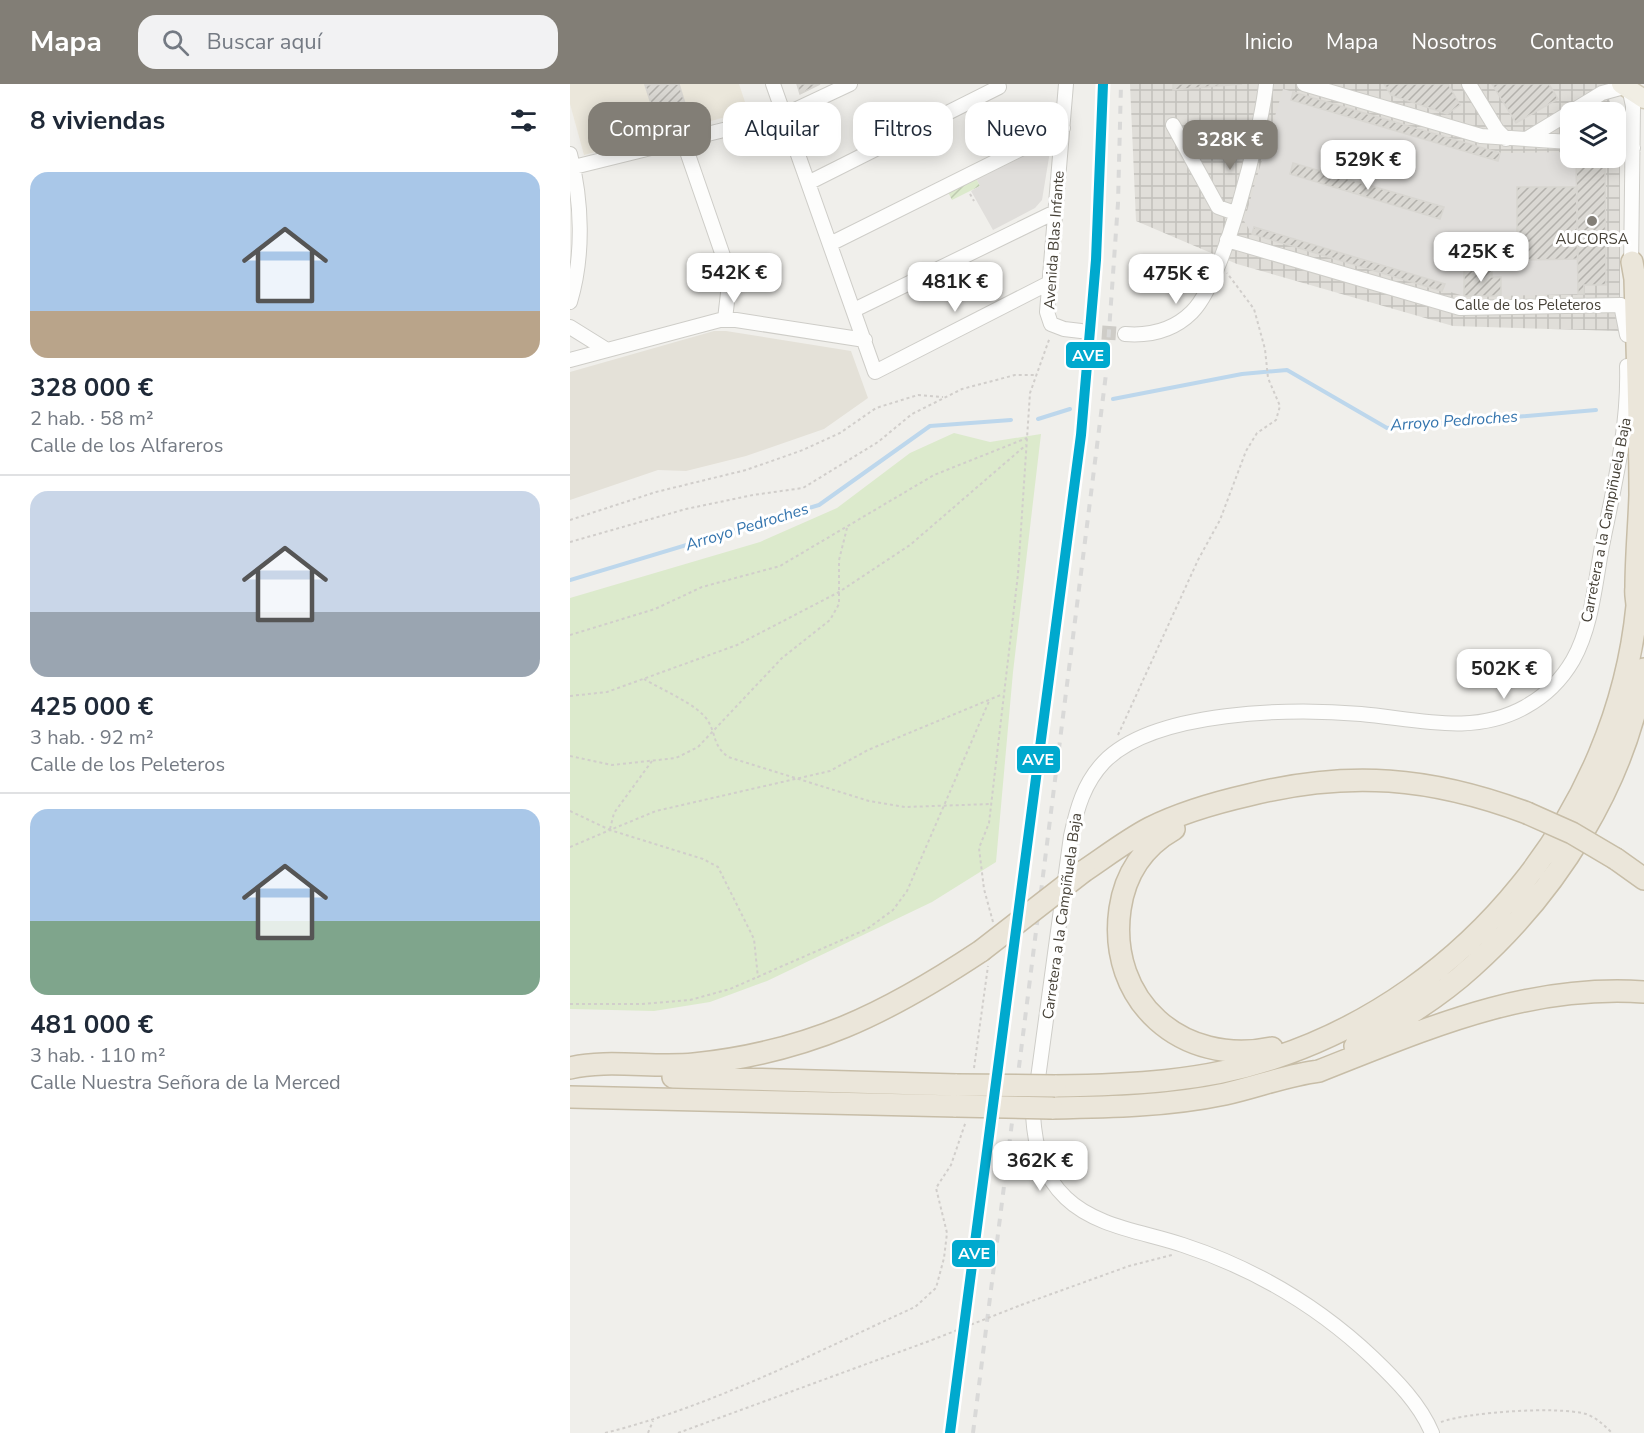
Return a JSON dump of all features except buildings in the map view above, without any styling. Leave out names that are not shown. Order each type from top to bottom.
[{"type":"highway","points":[[1632,262],[1635,279],[1640,491],[1637,603]]},
{"type":"highway","points":[[570,1074],[965,1081],[1055,1086],[1118,1085],[1183,1079],[1232,1070],[1310,1045],[1372,1014],[1407,993],[1458,953],[1498,913],[1533,871],[1581,793],[1614,714],[1644,567]]},
{"type":"highway","points":[[1298,1074],[1401,1020],[1471,968],[1509,931],[1544,890],[1592,817],[1630,728],[1644,669]]},
{"type":"highway","points":[[570,1068],[674,1066],[733,1060],[797,1045],[866,1019],[985,955],[1084,871],[1147,830],[1197,807],[1299,783],[1371,779],[1451,788],[1527,813],[1572,833],[1644,879]]},
{"type":"highway","points":[[1230,799],[1166,833],[1140,856],[1128,878],[1118,927],[1119,951],[1126,974],[1136,994],[1164,1027],[1203,1047],[1225,1052],[1252,1052],[1285,1045],[1310,1045]]},
{"type":"highway","points":[[570,1097],[962,1108],[1052,1108],[1162,1103],[1224,1094],[1298,1074],[1318,1071],[1460,1016],[1508,1003],[1556,995],[1602,991],[1644,993]]},
{"type":"street","points":[[773,84],[779,102]]},
{"type":"street","points":[[812,102],[850,84]]},
{"type":"street","name":"Avenida Blas Infante","points":[[1065,102],[1066,84]]},
{"type":"street","points":[[1125,334],[1153,334],[1181,322],[1202,300],[1219,264],[1227,240],[1261,118],[1266,84]]},
{"type":"street","points":[[1304,84],[1481,136],[1560,141]]},
{"type":"street","points":[[1469,84],[1497,130],[1506,139]]},
{"type":"street","points":[[810,182],[999,87]]},
{"type":"street","points":[[1596,102],[1621,90],[1633,148],[1632,262],[1622,305]]},
{"type":"street","points":[[1528,138],[1560,121]]},
{"type":"street","points":[[1173,125],[1218,207],[1234,213]]},
{"type":"street","points":[[1626,143],[1633,148]]},
{"type":"street","points":[[570,302],[578,256],[579,228],[571,163],[605,156]]},
{"type":"street","points":[[689,156],[730,276],[724,320]]},
{"type":"street","points":[[800,156],[876,372],[1049,283]]},
{"type":"street","points":[[830,244],[1007,156]]},
{"type":"street","name":"Avenida Blas Infante","points":[[1053,325],[1047,312],[1060,156]]},
{"type":"street","points":[[854,310],[1055,212]]},
{"type":"street","name":"Calle de los Peleteros","points":[[1227,240],[1460,308],[1622,305]]},
{"type":"street","name":"Carretera a la Campiñuela Baja","points":[[1431,1430],[1412,1400],[1387,1371],[1354,1340],[1310,1306],[1235,1263],[1097,1219],[1066,1199],[1045,1170],[1035,1136],[1033,1115],[1071,836],[1077,808],[1084,791],[1106,761],[1130,743],[1159,731],[1222,718],[1298,710],[1467,724],[1506,717],[1545,693],[1573,659],[1590,613],[1626,418],[1626,324],[1622,305]]},
{"type":"street","points":[[570,360],[703,322],[724,320],[865,340]]},
{"type":"street","points":[[1053,325],[1081,330]]},
{"type":"street","points":[[570,327],[607,350]]},
{"type":"path","points":[[970,194],[974,201]]},
{"type":"path","points":[[1106,761],[1198,561],[1220,520],[1246,451],[1257,433],[1276,420],[1280,406],[1268,378],[1265,350],[1254,309],[1248,298],[1219,264]]},
{"type":"path","points":[[993,924],[984,889],[979,848],[989,823],[992,804],[1018,574],[1030,393],[1053,325]]},
{"type":"path","points":[[570,543],[686,509],[753,495],[803,488],[878,442],[912,414],[962,389],[1015,375],[1036,375]]},
{"type":"path","points":[[570,520],[656,492],[746,470],[803,450],[840,433],[876,408],[918,395],[946,397]]},
{"type":"path","points":[[570,635],[655,609],[702,587],[780,566],[934,475],[1027,438]]},
{"type":"path","points":[[570,696],[607,692],[736,645],[839,592],[910,545],[1026,445]]},
{"type":"path","points":[[570,756],[612,765],[676,758],[698,747],[782,658],[830,620],[839,604],[839,560],[847,528]]},
{"type":"path","points":[[642,679],[698,711],[707,720],[717,748],[728,757],[869,801],[905,807],[992,804]]},
{"type":"path","points":[[570,847],[657,811],[830,771],[868,750],[1004,693]]},
{"type":"path","points":[[570,1004],[641,1004],[690,1000],[758,978],[867,929],[893,909],[907,891],[990,699]]},
{"type":"path","points":[[610,830],[614,813],[652,761]]},
{"type":"path","points":[[570,811],[610,830],[703,859],[718,867],[754,939],[758,978]]},
{"type":"path","points":[[965,1081],[985,955]]},
{"type":"path","points":[[605,1433],[652,1421],[745,1384],[915,1307],[936,1288],[946,1233],[936,1188],[951,1165],[964,1132],[962,1108]]},
{"type":"path","points":[[678,1433],[780,1398],[1129,1266],[1178,1255]]},
{"type":"path","points":[[1431,1430],[1447,1420],[1495,1414],[1560,1411],[1597,1419],[1612,1433]]},
{"type":"path","points":[[648,1433],[652,1421]]},
{"type":"shaded area","points":[[570,84],[739,84],[745,102],[723,102],[723,118],[711,121],[711,102],[588,102],[588,154],[584,155],[570,104]]},
{"type":"shaded area","points":[[1130,84],[1606,84],[1610,102],[1560,102],[1560,168],[1620,168],[1620,331],[1453,326],[1237,264],[1136,221]]},
{"type":"shaded area","points":[[1283,89],[1500,153],[1560,152],[1560,168],[1576,168],[1578,294],[1501,296],[1501,278],[1492,277],[1491,269],[1464,269],[1464,296],[1252,234],[1244,221]]},
{"type":"shaded area","points":[[1017,156],[1049,156],[1042,200],[1035,208],[993,230],[971,191],[980,186],[975,176]]},
{"type":"shaded area","points":[[714,331],[851,351],[868,398],[824,429],[746,456],[686,471],[658,470],[570,500],[570,372]]},
{"type":"green space","points":[[975,176],[980,186],[952,200],[947,190]]},
{"type":"green space","points":[[954,433],[990,442],[1041,434],[1013,672],[996,862],[932,902],[767,981],[710,1002],[654,1011],[570,1009],[570,598],[760,542],[837,508],[910,453]]},
{"type":"waterway","name":"Arroyo Pedroches","points":[[1113,399],[1242,374],[1287,370],[1387,428],[1596,410]]},
{"type":"waterway","name":"Arroyo Pedroches","points":[[1038,419],[1070,409]]},
{"type":"waterway","name":"Arroyo Pedroches","points":[[570,580],[819,505],[930,426],[1011,420]]},
{"type":"tunnel","points":[[1081,331],[1125,334]]},
{"type":"railway","points":[[973,1433],[1106,374],[1118,203],[1121,84]]},
{"type":"transit line","name":"AVE","points":[[950,1433],[1081,435],[1096,260],[1103,84]]},
{"type":"place","name":"AUCORSA","points":[[1592,221]]}]
